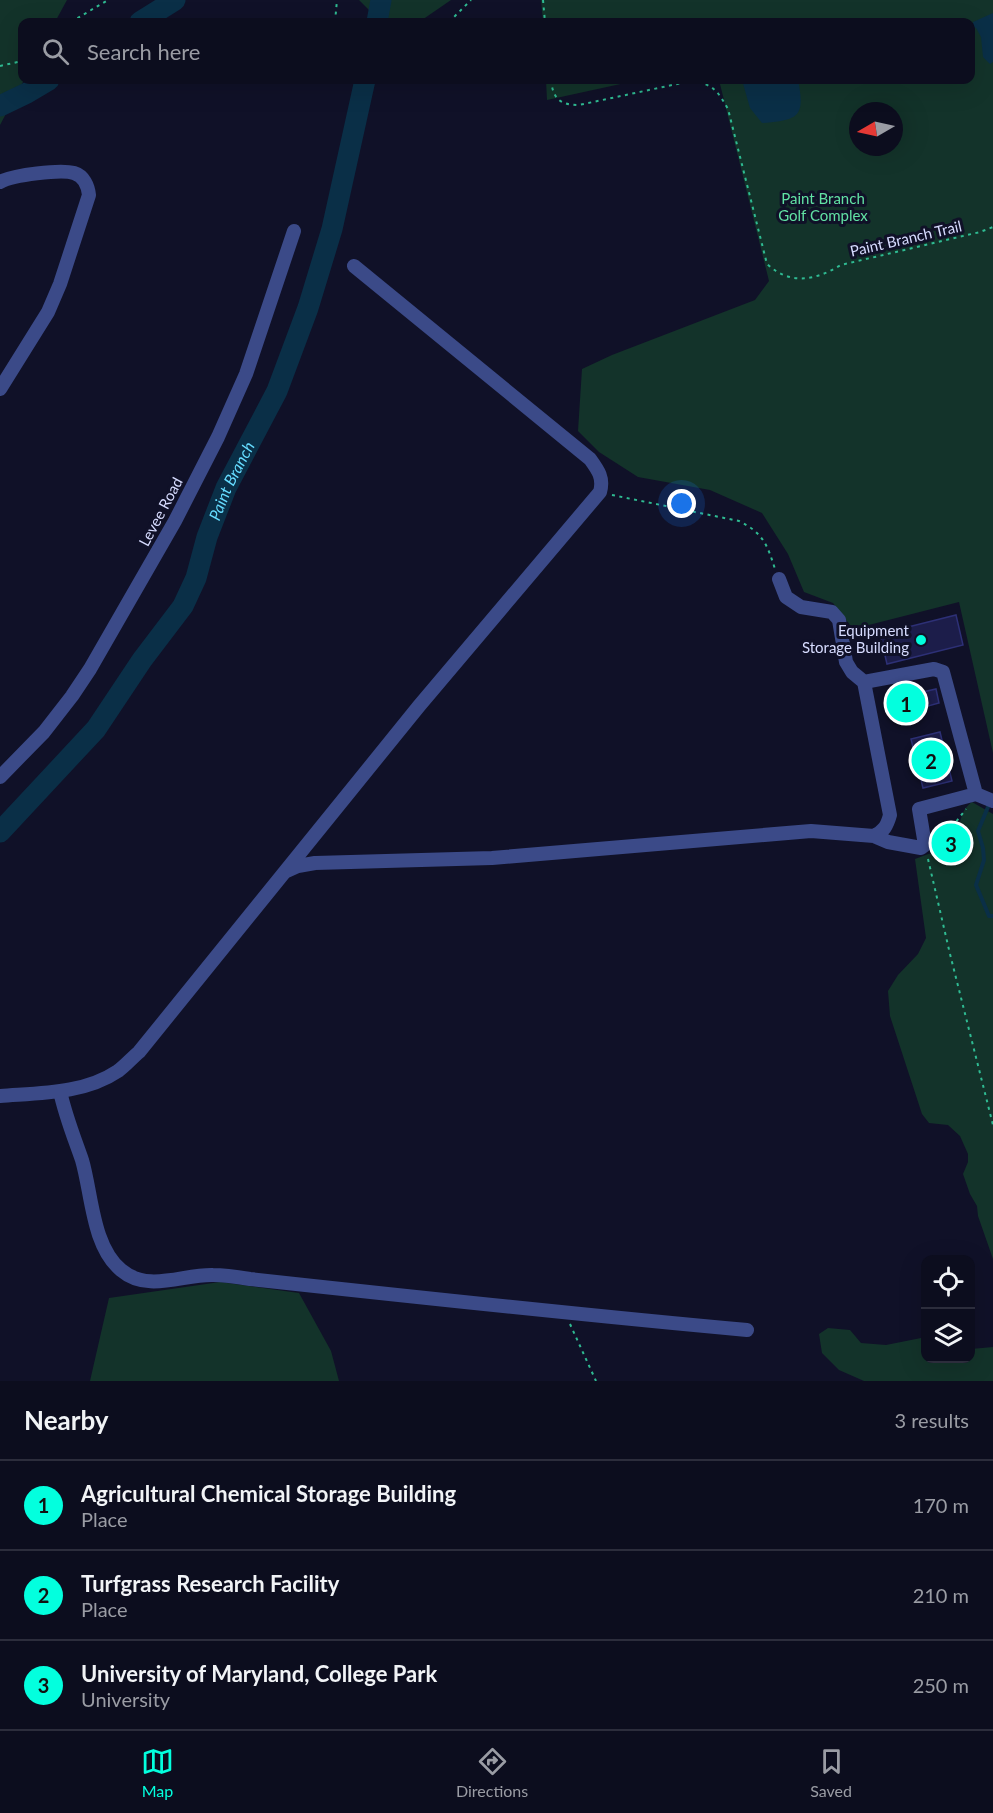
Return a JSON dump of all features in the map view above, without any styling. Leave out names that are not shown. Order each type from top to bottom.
[{"type":"lane","points":[[0,182],[29,175],[73,172],[80,176],[87,185],[89,195],[60,284],[48,312],[0,389]]},
{"type":"lane","name":"Levee Road","points":[[0,777],[44,732],[72,696],[112,633],[180,512],[218,437],[246,374],[294,231]]},
{"type":"lane","points":[[0,1096],[60,1091],[90,1084],[118,1071],[139,1052],[426,697],[600,492],[602,484],[600,472],[590,459],[354,266]]},
{"type":"lane","points":[[779,579],[786,597],[801,607],[832,612],[838,620],[846,662],[852,672],[864,682],[890,815],[887,826],[874,836]]},
{"type":"lane","points":[[864,682],[934,669],[943,672],[976,794]]},
{"type":"lane","points":[[285,872],[298,866],[315,863],[492,858],[812,831],[874,836],[888,842],[921,848],[925,845],[919,808],[976,794],[993,801]]},
{"type":"lane","points":[[60,1091],[82,1161],[100,1238],[106,1251],[121,1270],[132,1276],[153,1282],[212,1275],[747,1330]]},
{"type":"path","points":[[78,18],[108,0]]},
{"type":"path","points":[[335,18],[337,0]]},
{"type":"path","points":[[453,18],[471,0]]},
{"type":"path","points":[[543,0],[545,18]]},
{"type":"path","points":[[0,66],[18,63]]},
{"type":"path","name":"Paint Branch Trail","points":[[551,84],[552,90],[558,99],[566,105],[579,105],[677,84]]},
{"type":"path","name":"Paint Branch Trail","points":[[708,84],[719,93],[728,109],[767,264],[778,274],[811,279],[842,265],[993,227]]},
{"type":"path","points":[[600,492],[739,521],[753,528],[764,540],[779,579]]},
{"type":"path","points":[[938,844],[975,799],[976,794]]},
{"type":"path","points":[[931,854],[928,860],[929,868],[993,1125]]},
{"type":"path","points":[[566,1313],[574,1337],[596,1381]]},
{"type":"green space","points":[[0,0],[67,0],[57,18],[18,18],[18,84],[22,84],[0,125]]},
{"type":"green space","points":[[359,0],[451,0],[425,18],[377,18]]},
{"type":"green space","name":"Paint Branch Golf Complex","points":[[541,0],[993,0],[993,753],[959,602],[853,629],[833,603],[804,592],[788,554],[762,513],[710,490],[638,477],[599,452],[578,431],[582,369],[612,355],[755,300],[769,281],[720,84],[975,84],[975,18],[543,18]]},
{"type":"green space","points":[[546,84],[621,84],[547,100]]},
{"type":"green space","points":[[972,802],[993,814],[993,1259],[978,1216],[977,1206],[963,1174],[968,1162],[968,1154],[960,1136],[948,1125],[929,1123],[922,1114],[890,1016],[888,991],[898,975],[918,954],[926,938],[915,859],[950,843],[956,834],[964,811]]},
{"type":"green space","points":[[220,1282],[299,1293],[331,1351],[339,1381],[90,1381],[109,1298]]},
{"type":"green space","points":[[828,1328],[850,1330],[861,1343],[886,1345],[921,1338],[921,1363],[975,1363],[975,1349],[993,1347],[993,1381],[864,1381],[839,1370],[822,1353],[819,1334]]},
{"type":"water","points":[[993,13],[993,62],[990,64],[983,57],[981,37],[975,28],[975,21]]},
{"type":"water","points":[[743,84],[799,84],[801,102],[796,115],[791,118],[762,123],[750,108]]},
{"type":"building","name":"Equipment Storage Building","points":[[956,615],[963,645],[887,664],[880,634]]},
{"type":"building","points":[[913,688],[914,694],[936,689],[939,703],[917,709],[918,715],[900,719],[894,692]]},
{"type":"building","points":[[940,732],[952,781],[923,788],[911,739]]},
{"type":"waterway","points":[[146,18],[175,0]]},
{"type":"waterway","name":"Paint Branch","points":[[378,18],[381,0]]},
{"type":"waterway","points":[[0,106],[42,84]]},
{"type":"waterway","name":"Paint Branch","points":[[0,832],[96,729],[142,660],[183,606],[196,578],[207,537],[226,488],[277,391],[308,308],[332,229],[364,84]]},
{"type":"waterway","points":[[988,807],[978,831],[984,860],[976,885],[989,916],[993,916]]},
{"type":"place","name":"Equipment Storage Building","points":[[921,640]]},
{"type":"place","name":"Agricultural Chemical Storage Building","points":[[906,703]]},
{"type":"place","name":"Turfgrass Research Facility","points":[[931,760]]},
{"type":"place","name":"University of Maryland, College Park","points":[[951,843]]}]
